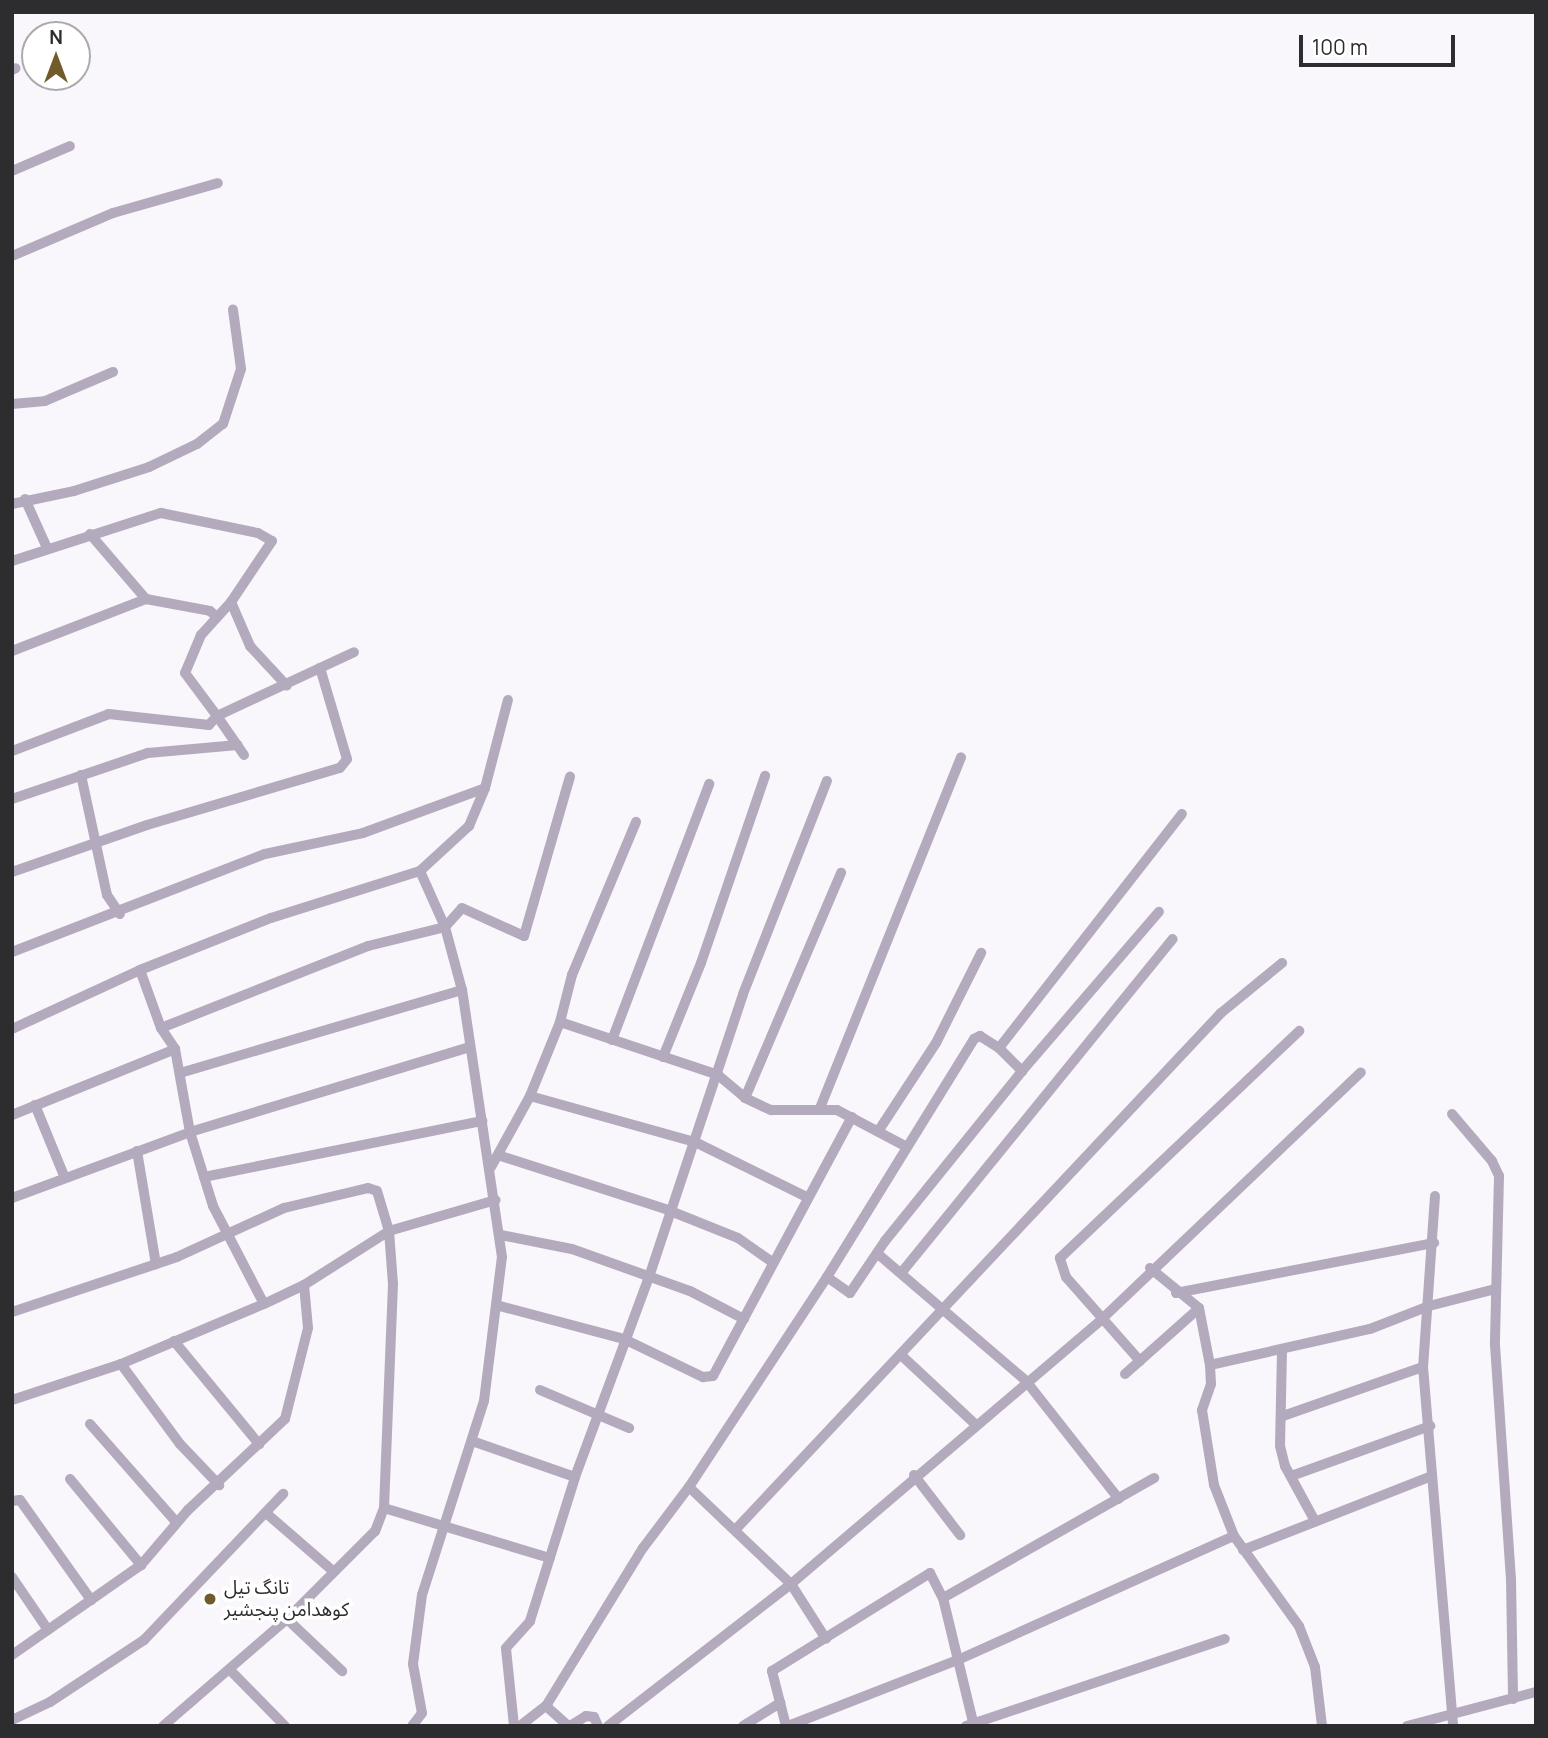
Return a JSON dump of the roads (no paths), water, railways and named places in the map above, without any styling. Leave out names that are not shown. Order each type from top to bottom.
[{"type":"street","points":[[12,171],[71,146]]},
{"type":"street","points":[[12,256],[113,213],[218,183]]},
{"type":"street","points":[[12,504],[25,499],[74,491],[149,467],[197,444],[223,424],[241,369],[233,310]]},
{"type":"street","points":[[12,404],[44,401],[113,372]]},
{"type":"street","points":[[25,499],[47,548]]},
{"type":"street","points":[[12,561],[161,513],[258,533],[272,541],[270,548],[231,602],[201,635],[185,673],[244,755]]},
{"type":"street","points":[[90,534],[146,598]]},
{"type":"street","points":[[12,651],[146,598],[210,611],[217,617]]},
{"type":"street","points":[[231,602],[250,646],[287,686]]},
{"type":"street","points":[[12,751],[109,714],[209,725],[218,716],[287,686],[354,652]]},
{"type":"street","points":[[12,872],[94,843],[340,768],[347,760],[320,668]]},
{"type":"street","points":[[12,1029],[141,970],[271,918],[420,871],[470,826],[485,788],[508,700]]},
{"type":"street","points":[[12,799],[148,752],[238,745]]},
{"type":"street","points":[[820,1108],[961,757]]},
{"type":"street","points":[[80,775],[107,895],[120,914]]},
{"type":"street","points":[[663,1057],[701,963],[765,776]]},
{"type":"street","points":[[161,1028],[368,946],[445,927],[462,908],[524,936],[570,777]]},
{"type":"street","points":[[514,1726],[506,1648],[530,1621],[575,1477],[649,1277],[668,1210],[695,1142],[743,994],[827,782]]},
{"type":"street","points":[[612,1040],[709,784]]},
{"type":"street","points":[[12,952],[120,914],[265,854],[362,833],[485,788]]},
{"type":"street","points":[[999,1048],[1182,814]]},
{"type":"street","points":[[491,1167],[501,1156],[530,1096],[560,1022],[572,975],[636,822]]},
{"type":"street","points":[[412,1726],[422,1713],[412,1664],[422,1595],[441,1528],[484,1401],[496,1305],[501,1235],[462,990],[445,927],[420,871]]},
{"type":"street","points":[[746,1098],[841,873]]},
{"type":"street","points":[[827,1277],[850,1293],[1021,1071],[1159,912]]},
{"type":"street","points":[[901,1272],[1173,939]]},
{"type":"street","points":[[879,1130],[936,1043],[981,953]]},
{"type":"street","points":[[737,1528],[1221,1013],[1282,963]]},
{"type":"street","points":[[141,970],[161,1028],[175,1049],[190,1132],[225,1235],[264,1304]]},
{"type":"street","points":[[180,1073],[462,990]]},
{"type":"street","points":[[560,1022],[718,1075],[746,1098],[771,1110],[820,1108],[852,1117],[905,1146]]},
{"type":"street","points":[[1140,1361],[1066,1277],[1060,1258],[1299,1031]]},
{"type":"street","points":[[520,1726],[545,1706],[643,1548],[689,1487],[827,1277],[905,1146],[974,1038],[980,1036],[999,1048],[1021,1071]]},
{"type":"street","points":[[12,1198],[190,1132],[469,1047]]},
{"type":"street","points":[[12,1115],[175,1049]]},
{"type":"street","points":[[608,1726],[791,1584],[914,1475],[1103,1318],[1150,1268],[1361,1072]]},
{"type":"street","points":[[530,1096],[695,1142],[807,1197]]},
{"type":"street","points":[[35,1105],[65,1178]]},
{"type":"street","points":[[1452,1114],[1492,1161],[1499,1176],[1495,1289],[1513,1699]]},
{"type":"street","points":[[496,1305],[624,1339],[703,1377],[713,1376],[852,1117]]},
{"type":"street","points":[[204,1177],[482,1121]]},
{"type":"street","points":[[137,1152],[156,1264]]},
{"type":"street","points":[[501,1156],[668,1210],[738,1238],[772,1262]]},
{"type":"street","points":[[12,1312],[156,1264],[284,1208],[368,1188],[377,1191],[389,1231],[393,1284],[384,1508],[374,1531],[287,1619],[231,1671],[163,1726]]},
{"type":"street","points":[[1435,1196],[1434,1243],[1423,1367],[1430,1426],[1452,1720]]},
{"type":"street","points":[[12,1399],[121,1364],[264,1304],[304,1285],[389,1231],[496,1200]]},
{"type":"street","points":[[501,1235],[572,1250],[690,1291],[744,1319]]},
{"type":"street","points":[[1176,1293],[1434,1243]]},
{"type":"street","points":[[878,1254],[1026,1381],[1119,1499]]},
{"type":"street","points":[[1150,1268],[1176,1293],[1199,1308],[1210,1366],[1211,1384],[1202,1410],[1214,1485],[1234,1536],[1299,1626],[1315,1667],[1322,1726]]},
{"type":"street","points":[[12,1655],[141,1565],[176,1522],[219,1485],[285,1419],[308,1328],[304,1285]]},
{"type":"street","points":[[1210,1366],[1370,1329],[1429,1307],[1495,1289]]},
{"type":"street","points":[[1125,1374],[1199,1308]]},
{"type":"street","points":[[174,1341],[259,1444]]},
{"type":"street","points":[[1282,1351],[1283,1416],[1280,1446],[1285,1466],[1294,1475],[1315,1521]]},
{"type":"street","points":[[901,1355],[975,1424]]},
{"type":"street","points":[[121,1364],[180,1444],[219,1485]]},
{"type":"street","points":[[1283,1416],[1423,1367]]},
{"type":"street","points":[[541,1390],[629,1428]]},
{"type":"street","points":[[90,1424],[176,1522]]},
{"type":"street","points":[[1294,1475],[1430,1426]]},
{"type":"street","points":[[472,1441],[575,1477]]},
{"type":"street","points":[[914,1475],[960,1535]]},
{"type":"street","points":[[1243,1550],[1432,1476]]},
{"type":"street","points":[[943,1598],[1154,1478]]},
{"type":"street","points":[[70,1479],[141,1565]]},
{"type":"street","points":[[689,1487],[737,1528],[791,1584],[826,1639]]},
{"type":"street","points":[[12,1720],[50,1702],[144,1640],[283,1494]]},
{"type":"street","points":[[12,1501],[20,1500],[91,1600]]},
{"type":"street","points":[[384,1508],[441,1528],[550,1558]]},
{"type":"street","points":[[266,1513],[333,1572]]},
{"type":"street","points":[[1224,1639],[971,1725],[960,1659],[943,1598],[930,1573],[772,1671],[787,1726],[960,1659],[1234,1536]]},
{"type":"street","points":[[12,1577],[48,1630]]},
{"type":"street","points":[[287,1619],[342,1671]]},
{"type":"street","points":[[231,1671],[285,1726]]},
{"type":"street","points":[[1407,1726],[1452,1720],[1536,1692]]},
{"type":"street","points":[[743,1726],[780,1703]]},
{"type":"street","points":[[545,1706],[569,1726],[586,1716],[594,1717],[598,1726]]},
{"type":"place","name":"تانگ تیل کوهدامن پنجشیر","points":[[210,1599]]}]
